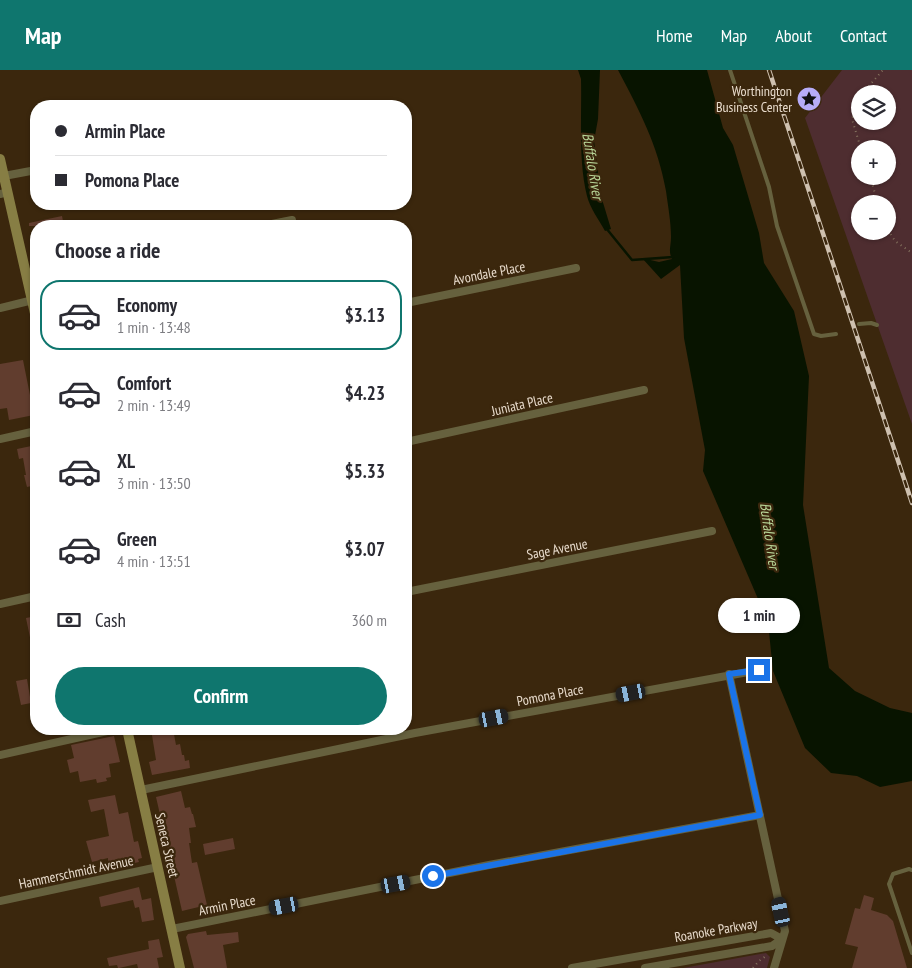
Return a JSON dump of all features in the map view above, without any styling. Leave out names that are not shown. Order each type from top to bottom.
[{"type":"main road","points":[[0,159],[4,176],[4,193],[30,271]]},
{"type":"main road","name":"Seneca Street","points":[[128,735],[180,968]]},
{"type":"street","points":[[4,176],[30,171]]},
{"type":"street","name":"Avondale Place","points":[[412,302],[576,268]]},
{"type":"street","points":[[0,308],[30,300]]},
{"type":"street","name":"Juniata Place","points":[[412,441],[644,390]]},
{"type":"street","points":[[0,439],[30,432]]},
{"type":"street","name":"Sage Avenue","points":[[412,591],[712,531]]},
{"type":"street","points":[[0,604],[30,597]]},
{"type":"street","name":"Pomona Place","points":[[412,734],[759,670]]},
{"type":"street","points":[[729,674],[785,931],[774,968]]},
{"type":"street","points":[[0,755],[89,735]]},
{"type":"street","name":"Pomona Place","points":[[141,790],[405,735]]},
{"type":"street","name":"Armin Place","points":[[172,929],[489,864],[760,815]]},
{"type":"street","name":"Hammerschmidt Avenue","points":[[0,901],[158,867]]},
{"type":"street","name":"Roanoke Parkway","points":[[572,968],[616,964],[771,934],[782,939]]},
{"type":"street","name":"Roanoke Parkway","points":[[645,968],[772,946],[782,939]]},
{"type":"lane","points":[[730,70],[769,187],[777,226],[814,334],[821,336],[836,334]]},
{"type":"lane","points":[[859,324],[871,323],[877,326]]},
{"type":"lane","points":[[912,870],[909,868],[893,874],[888,884],[912,953]]},
{"type":"path","points":[[870,85],[883,70]]},
{"type":"path","points":[[894,240],[912,253]]},
{"type":"path","points":[[753,968],[759,960],[770,954],[778,954]]},
{"type":"shaded area","points":[[842,70],[912,70],[912,424],[805,118]]},
{"type":"shaded area","points":[[766,953],[770,957],[767,968],[683,968]]},
{"type":"water","points":[[578,70],[600,70],[598,119],[594,141],[601,196],[611,229],[605,231],[590,205],[584,182],[581,153],[581,79]]},
{"type":"water","points":[[618,70],[707,70],[723,128],[733,145],[759,233],[764,263],[794,311],[809,376],[803,505],[829,668],[855,691],[890,708],[912,713],[912,781],[880,787],[857,776],[831,773],[805,748],[773,671],[768,622],[703,471],[705,450],[684,338],[680,265],[661,279],[642,258],[659,262],[672,259],[669,214],[663,174],[653,143]]},
{"type":"building","points":[[62,216],[63,220],[43,220]]},
{"type":"building","points":[[23,360],[30,395],[30,416],[9,420],[7,408],[0,409],[0,364]]},
{"type":"building","points":[[30,446],[30,486],[27,487],[23,458],[19,459],[17,449]]},
{"type":"building","points":[[30,617],[30,637],[26,618]]},
{"type":"building","points":[[27,679],[30,703],[21,705],[16,681]]},
{"type":"building","points":[[152,735],[174,735],[176,745],[180,744],[182,755],[184,755],[185,761],[189,760],[190,768],[152,775],[149,762],[156,760]]},
{"type":"building","points":[[114,736],[120,762],[109,764],[111,777],[106,778],[107,781],[97,783],[96,779],[80,782],[78,771],[70,773],[67,760],[74,758],[71,745]]},
{"type":"building","points":[[181,791],[185,808],[190,807],[196,827],[189,828],[191,843],[189,843],[192,863],[197,862],[207,905],[182,911],[156,797]]},
{"type":"building","points":[[115,795],[119,814],[128,812],[134,842],[138,841],[142,858],[138,859],[139,862],[116,867],[108,861],[108,858],[92,862],[86,841],[109,836],[104,809],[91,812],[88,800]]},
{"type":"building","points":[[233,838],[235,849],[205,855],[203,844]]},
{"type":"building","points":[[139,887],[142,900],[151,898],[154,920],[142,922],[139,907],[135,908],[133,900],[101,907],[99,897]]},
{"type":"building","points":[[864,895],[874,898],[871,910],[887,915],[893,921],[907,968],[852,968],[858,947],[845,944],[855,908],[860,909]]},
{"type":"building","points":[[206,931],[207,935],[238,932],[239,942],[223,945],[227,968],[194,968],[186,937],[188,934]]},
{"type":"building","points":[[159,939],[163,957],[157,958],[159,968],[138,968],[137,964],[119,968],[117,965],[109,966],[107,958],[149,949],[148,941]]},
{"type":"waterway","name":"Buffalo River","points":[[606,228],[632,260],[673,257]]},
{"type":"railway","points":[[769,70],[912,503]]},
{"type":"place","name":"Worthington Business Center","points":[[809,99]]},
{"type":"route","points":[[433,876],[489,864],[760,815],[729,674],[759,670]]}]
